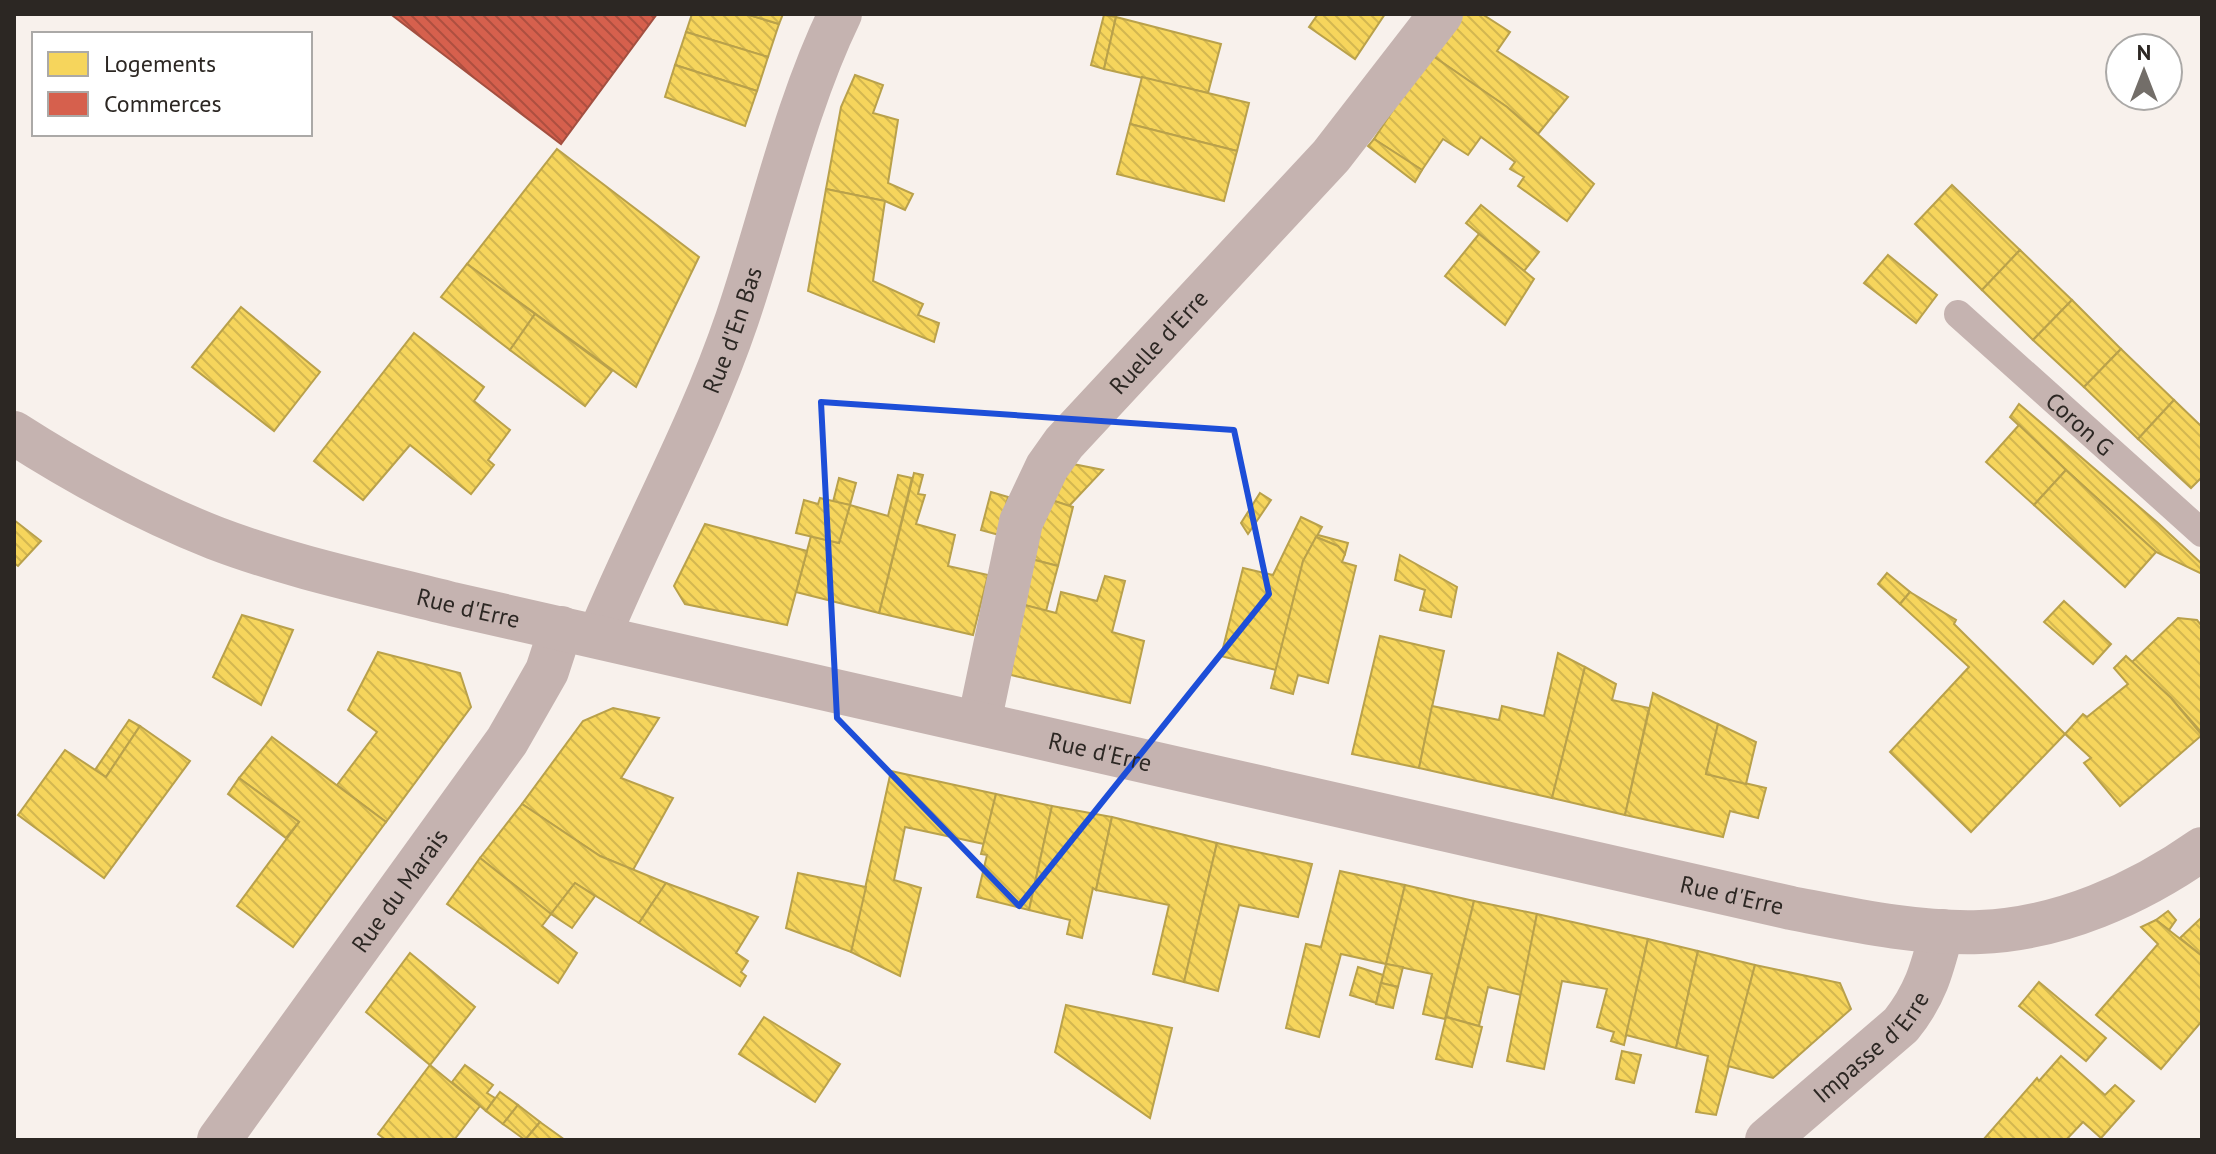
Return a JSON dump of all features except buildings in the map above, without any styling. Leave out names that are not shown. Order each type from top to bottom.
[{"type":"street","name":"Rue d'En Bas","points":[[580,632],[693,426],[736,322],[816,69],[840,14]]},
{"type":"street","name":"Ruelle d'Erre","points":[[979,723],[1021,522],[1047,467],[1064,443],[1331,156],[1441,14]]},
{"type":"street","name":"Rue d'Erre","points":[[14,433],[107,488],[217,538],[330,573],[1791,908],[1897,927],[1942,931],[1981,932],[2021,927],[2104,904],[2148,883],[2202,849]]},
{"type":"street","name":"Rue du Marais","points":[[219,1140],[507,741],[547,671],[580,632]]},
{"type":"street","name":"Impasse d'Erre","points":[[1767,1140],[1901,1025],[1919,1003],[1930,978],[1942,931]]},
{"type":"lane","name":"Coron G","points":[[1958,314],[2202,533]]},
{"type":"highlighted area","points":[[821,402],[1234,430],[1269,594],[1019,906],[837,718]]}]
